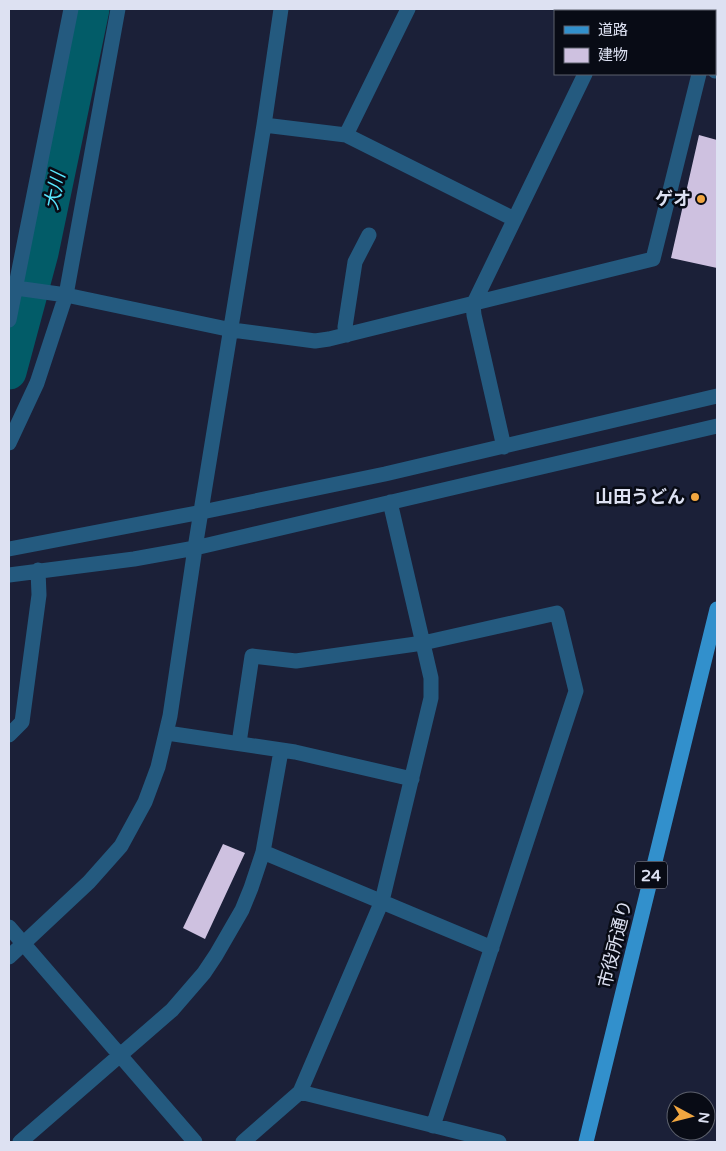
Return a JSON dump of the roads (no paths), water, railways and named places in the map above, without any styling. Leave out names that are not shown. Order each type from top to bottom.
[{"type":"main road","name":"市役所通り","points":[[586,1142],[717,608]]},
{"type":"street","points":[[9,320],[71,9]]},
{"type":"street","points":[[9,443],[37,383],[60,294],[118,9]]},
{"type":"street","points":[[9,956],[89,882],[121,846],[145,802],[167,733],[232,330],[281,9]]},
{"type":"street","points":[[346,135],[408,9]]},
{"type":"street","points":[[504,447],[473,304],[586,75]]},
{"type":"street","points":[[16,288],[60,294],[232,330],[315,341],[347,335],[653,259],[699,75]]},
{"type":"street","points":[[264,125],[346,135],[514,219]]},
{"type":"street","points":[[347,335],[345,327],[355,262],[369,235]]},
{"type":"street","points":[[9,549],[202,512],[504,447],[717,396]]},
{"type":"street","points":[[9,575],[134,559],[196,548],[717,426]]},
{"type":"street","points":[[243,1142],[300,1092],[382,901],[412,779],[432,688],[390,502]]},
{"type":"street","points":[[9,735],[22,722],[39,594],[38,570]]},
{"type":"street","points":[[239,743],[252,656],[296,661],[423,643],[557,613],[576,691],[433,1126]]},
{"type":"street","points":[[167,733],[295,752],[412,779]]},
{"type":"street","points":[[20,1142],[172,1010],[216,956],[238,917],[251,888],[263,852],[281,751]]},
{"type":"street","points":[[263,852],[492,948]]},
{"type":"street","points":[[9,927],[195,1142]]},
{"type":"street","points":[[300,1092],[499,1142]]},
{"type":"waterway","name":"大川","points":[[9,372],[41,253],[92,9]]},
{"type":"place","name":"ゲオ","points":[[701,199]]},
{"type":"place","name":"山田うどん","points":[[695,497]]}]
